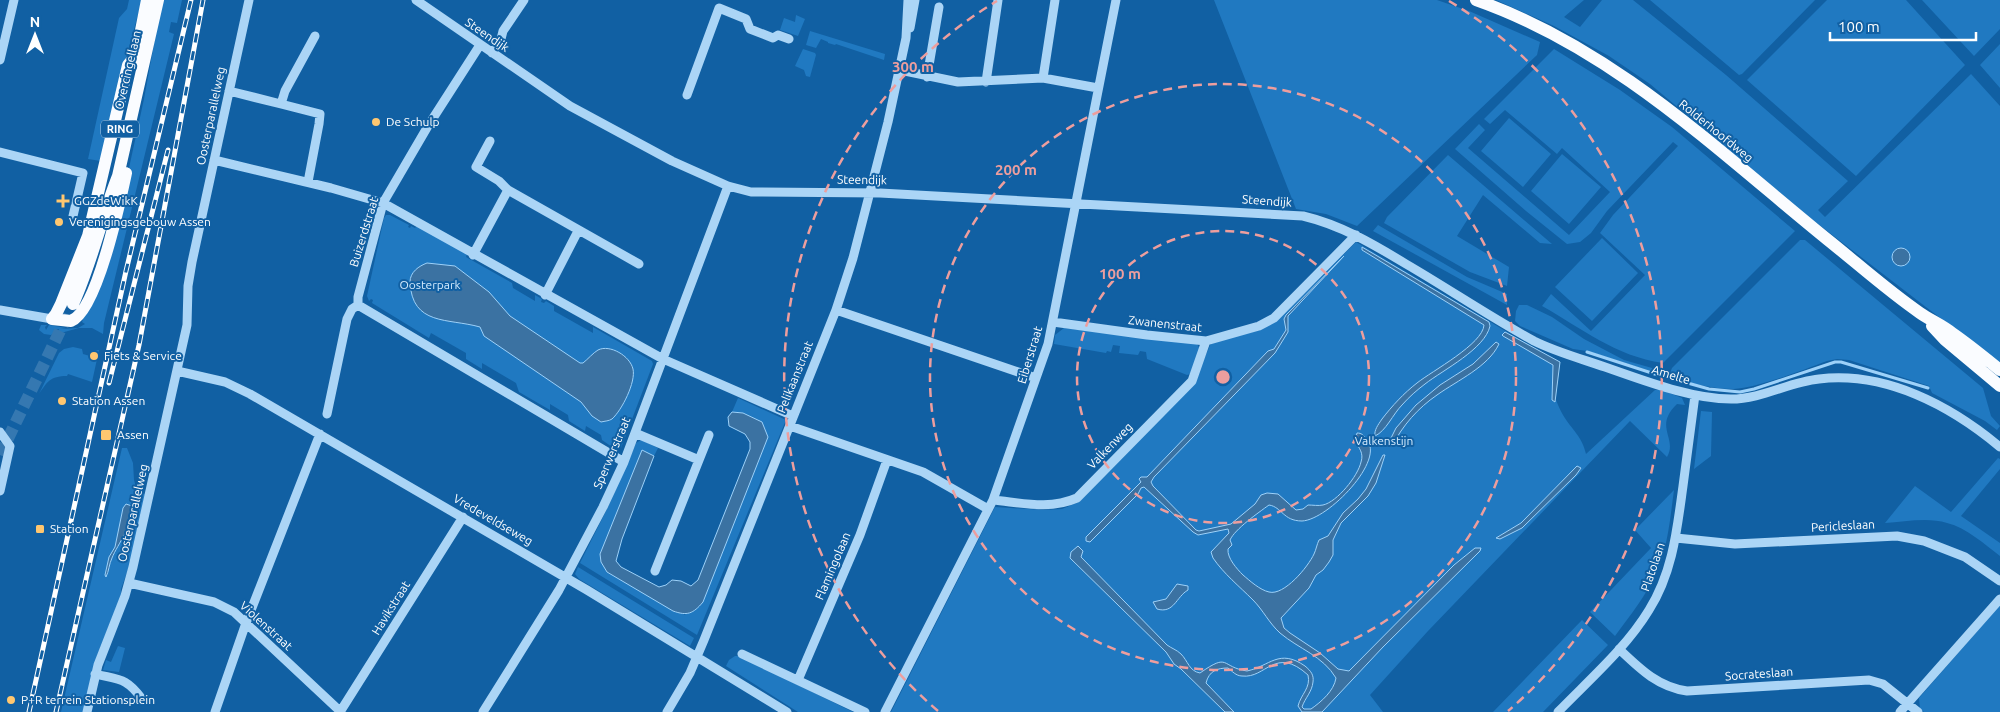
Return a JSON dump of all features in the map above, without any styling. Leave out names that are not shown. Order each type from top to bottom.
[{"type":"main road","name":"Overcingellaan","points":[[141,56],[147,0]]},
{"type":"main road","name":"Overcingellaan","points":[[73,304],[94,254],[108,203],[110,175],[141,56],[158,0]]},
{"type":"main road","name":"Rolderhoofdweg","points":[[1476,0],[1558,37],[1590,54],[1621,74],[1682,119],[1793,212],[1920,313],[1951,332],[2000,370]]},
{"type":"main road","points":[[141,56],[147,71],[144,90],[126,172],[101,268],[88,300],[78,317],[66,321],[52,318],[61,304],[88,236],[128,65],[141,56]]},
{"type":"main road","name":"Rolderhoofdweg","points":[[1920,313],[1945,340],[2000,386]]},
{"type":"street","points":[[0,60],[14,0]]},
{"type":"street","name":"Oosterparallelweg","points":[[87,712],[95,674],[129,583],[187,325],[189,276],[249,0]]},
{"type":"street","name":"Steendijk","points":[[416,0],[570,106],[672,162],[728,186],[751,192],[870,192],[1303,216],[1328,222],[1356,235]]},
{"type":"street","points":[[492,53],[500,43],[503,31],[524,0]]},
{"type":"street","name":"Pelikaanstraat","points":[[667,712],[697,657],[836,310],[853,258],[900,70],[906,38],[908,0]]},
{"type":"street","name":"Pelikaanstraat","points":[[906,38],[912,24],[915,0]]},
{"type":"street","points":[[986,82],[998,0]]},
{"type":"street","points":[[1043,78],[1055,0]]},
{"type":"street","name":"Eiberstraat","points":[[885,712],[993,500],[1036,378],[1053,322],[1116,0]]},
{"type":"street","points":[[686,95],[720,4],[746,19],[750,29],[773,38],[778,35],[789,39]]},
{"type":"street","points":[[927,77],[939,7]]},
{"type":"street","points":[[281,104],[285,91],[315,36]]},
{"type":"street","name":"Buizerdstraat","points":[[327,414],[347,319],[352,309],[358,305],[358,297],[383,203],[428,126],[480,45]]},
{"type":"street","points":[[900,70],[958,82],[1043,78],[1098,88]]},
{"type":"street","points":[[229,91],[320,114],[320,124],[308,182]]},
{"type":"street","points":[[490,141],[476,167],[499,181],[508,190],[639,264]]},
{"type":"street","points":[[0,152],[83,173],[73,216]]},
{"type":"street","points":[[214,160],[308,182],[383,203],[545,295],[663,359],[793,416]]},
{"type":"street","name":"Sperwerstraat","points":[[483,712],[566,578],[624,462],[728,186]]},
{"type":"street","points":[[473,254],[508,190]]},
{"type":"street","points":[[545,295],[578,231]]},
{"type":"street","name":"Zwanenstraat","points":[[1053,322],[1206,341],[1268,322],[1356,235]]},
{"type":"street","name":"Amelte","points":[[1356,235],[1535,341],[1606,368],[1695,395],[1730,400],[1749,398],[1819,379],[1845,378],[1875,381],[1908,391],[1941,406],[1998,442]]},
{"type":"street","points":[[358,305],[624,462]]},
{"type":"street","points":[[0,310],[52,318]]},
{"type":"street","points":[[836,310],[1036,378]]},
{"type":"street","name":"Valkenweg","points":[[993,500],[1048,506],[1077,498],[1192,381],[1206,341]]},
{"type":"street","name":"Vredeveldseweg","points":[[177,370],[232,385],[320,434],[566,578],[787,712]]},
{"type":"street","name":"Platolaan","points":[[1558,712],[1619,649],[1639,626],[1654,602],[1668,569],[1676,538],[1695,395]]},
{"type":"street","points":[[790,426],[923,472],[988,509]]},
{"type":"street","points":[[0,432],[10,446],[0,491]]},
{"type":"street","points":[[634,433],[698,460]]},
{"type":"street","points":[[215,712],[246,623],[320,434]]},
{"type":"street","points":[[655,571],[709,434]]},
{"type":"street","name":"Flamingolaan","points":[[798,680],[860,535],[887,460]]},
{"type":"street","name":"Havikstraat","points":[[340,712],[463,517]]},
{"type":"street","name":"Pericleslaan","points":[[1676,538],[1734,544],[1897,536],[1924,541],[1965,557],[2000,581]]},
{"type":"street","name":"Violenstraat","points":[[129,583],[214,602],[234,612],[340,712]]},
{"type":"street","points":[[1900,712],[2000,599]]},
{"type":"street","name":"Socrateslaan","points":[[1619,649],[1648,675],[1662,685],[1674,690],[1687,691],[1869,680],[1883,684],[1918,712]]},
{"type":"street","points":[[742,654],[865,712]]},
{"type":"street","points":[[95,674],[120,678],[136,691],[142,699]]},
{"type":"green space","points":[[129,0],[142,0],[111,114],[101,161],[88,159],[119,18],[127,9]]},
{"type":"green space","points":[[162,0],[182,0],[177,23],[171,22],[169,32],[174,34],[104,323],[103,334],[92,328],[79,328],[57,334],[59,329],[55,329],[58,330],[51,335],[44,334],[39,330],[41,325],[47,325],[45,327],[46,330],[49,325],[66,328],[60,329],[78,328],[85,324],[82,322],[119,214],[144,99]]},
{"type":"green space","points":[[1214,0],[1437,0],[1469,11],[1540,42],[1537,55],[1357,226],[1326,214],[1296,209]]},
{"type":"green space","points":[[1496,0],[1584,0],[1564,17],[1580,27],[1602,0],[1633,0],[1726,75],[1848,181],[1818,210],[1825,217],[1971,74],[2000,106],[2000,364],[1809,217],[1650,84],[1609,56],[1554,26]]},
{"type":"green space","points":[[1650,0],[1815,0],[1739,75]]},
{"type":"green space","points":[[1827,0],[1906,0],[1965,65],[1856,176],[1747,80]]},
{"type":"green space","points":[[1922,0],[2000,0],[2000,29],[1974,56]]},
{"type":"green space","points":[[796,15],[805,19],[798,36],[780,30],[784,18],[795,22]]},
{"type":"green space","points":[[810,31],[885,54],[884,60],[828,43],[821,39],[816,48],[806,45]]},
{"type":"green space","points":[[2000,44],[2000,88],[1980,65]]},
{"type":"green space","points":[[803,49],[816,55],[810,77],[806,76],[804,70],[795,66]]},
{"type":"green space","points":[[1554,49],[1620,90],[1672,127],[1795,231],[1663,363],[1614,348],[1542,306],[1551,294],[1591,331],[1645,275],[1600,233],[1613,215],[1678,146],[1673,142],[1607,211],[1591,233],[1580,242],[1567,244],[1455,149],[1479,124],[1485,130],[1468,148],[1569,235],[1610,192],[1562,148],[1557,154],[1505,110],[1490,124],[1484,119]]},
{"type":"green space","points":[[1509,118],[1551,154],[1523,187],[1481,151]]},
{"type":"green space","points":[[1562,154],[1601,187],[1569,224],[1531,191]]},
{"type":"green space","points":[[1448,155],[1552,244],[1540,243],[1483,195],[1457,236],[1509,267],[1507,286],[1470,272],[1384,223],[1387,217]]},
{"type":"green space","name":"Oosterpark","points":[[386,215],[390,215],[409,225],[408,227],[410,228],[411,226],[415,228],[417,226],[467,254],[466,257],[512,283],[513,288],[535,301],[535,295],[542,299],[541,302],[544,303],[546,301],[554,306],[554,311],[593,333],[593,327],[652,361],[653,364],[621,448],[615,449],[602,440],[601,435],[586,426],[585,431],[569,421],[568,415],[550,404],[550,410],[519,392],[516,383],[482,363],[482,369],[466,359],[466,353],[431,333],[429,338],[372,303],[373,300],[369,301],[367,296]]},
{"type":"green space","points":[[1378,225],[1467,277],[1507,294],[1507,305],[1373,231]]},
{"type":"green space","points":[[1602,238],[1638,273],[1592,321],[1555,287]]},
{"type":"green space","points":[[1800,240],[1805,240],[1983,388],[1991,416],[2000,426],[1997,430],[1985,421],[1932,393],[1929,386],[1849,360],[1837,359],[1827,361],[1767,382],[1734,389],[1709,387],[1669,376],[1672,368]]},
{"type":"green space","name":"Valkenstijn","points":[[1356,242],[1554,360],[1555,402],[1556,400],[1563,415],[1579,438],[1586,454],[1655,390],[1662,390],[1682,398],[1685,405],[1677,404],[1667,419],[1666,426],[1670,450],[1667,457],[1630,421],[1428,631],[1370,695],[1383,712],[891,712],[995,507],[1044,510],[1062,509],[1079,502],[1194,382],[1211,343],[1263,329],[1288,310]]},
{"type":"green space","points":[[1519,305],[1527,305],[1552,317],[1584,339],[1624,360],[1659,370],[1657,373],[1587,351],[1573,349],[1520,326],[1515,321]]},
{"type":"green space","points":[[1064,328],[1197,344],[1200,349],[1190,374],[1187,375],[1147,359],[1146,352],[1140,351],[1138,355],[1119,353],[1120,346],[1113,345],[1111,352],[1107,351],[1106,353],[1054,344],[1055,335]]},
{"type":"green space","points":[[73,347],[82,349],[83,354],[90,356],[93,351],[99,350],[92,382],[68,374],[67,376],[50,380],[39,394],[59,353],[64,349]]},
{"type":"green space","points":[[738,398],[786,420],[697,635],[580,563],[608,507],[636,443],[641,440],[658,448],[654,456],[643,451],[600,554],[685,615],[768,437],[743,413],[732,412]]},
{"type":"green space","points":[[1701,411],[1712,412],[1711,456],[1694,469]]},
{"type":"green space","points":[[122,448],[127,448],[133,463],[137,491],[145,494],[130,564],[121,589],[121,595],[97,656],[83,712],[61,712]]},
{"type":"green space","points":[[1998,458],[2000,459],[2000,469],[1961,516],[2000,543],[2000,556],[1968,532],[1954,525],[1940,521],[1924,520],[1885,523],[1915,486],[1951,512]]},
{"type":"green space","points":[[1674,490],[1667,539],[1655,577],[1615,636],[1590,612],[1651,548],[1635,530]]},
{"type":"green space","points":[[578,567],[694,638],[690,646],[579,579],[575,574]]},
{"type":"green space","points":[[2000,605],[2000,712],[1924,712],[1920,709],[1919,698]]},
{"type":"green space","points":[[1582,620],[1608,645],[1543,712],[1493,712]]},
{"type":"green space","points":[[118,646],[125,648],[119,672],[103,670],[106,660],[111,662]]},
{"type":"green space","points":[[739,656],[853,712],[798,712],[726,666],[729,660]]},
{"type":"shaded area","points":[[1362,247],[1489,322],[1490,326],[1487,335],[1472,351],[1416,391],[1407,399],[1383,430],[1375,436],[1379,423],[1398,400],[1417,383],[1466,349],[1481,332],[1484,325],[1362,250]]},
{"type":"shaded area","points":[[1901,248],[1907,251],[1910,257],[1907,263],[1901,266],[1895,263],[1892,257],[1895,251]]},
{"type":"shaded area","points":[[1344,256],[1288,316],[1288,332],[1275,353],[1151,482],[1199,531],[1231,524],[1255,504],[1261,495],[1267,493],[1278,494],[1296,510],[1303,509],[1308,505],[1323,505],[1329,503],[1340,494],[1356,474],[1362,456],[1355,441],[1357,433],[1362,434],[1370,448],[1369,460],[1352,487],[1326,511],[1302,521],[1291,519],[1277,508],[1269,505],[1242,526],[1230,540],[1232,545],[1228,552],[1238,570],[1259,587],[1269,592],[1275,592],[1282,590],[1307,566],[1319,540],[1328,536],[1343,513],[1366,489],[1383,455],[1385,455],[1376,483],[1368,496],[1341,523],[1333,540],[1333,555],[1329,562],[1316,575],[1309,588],[1281,618],[1284,628],[1320,653],[1338,669],[1349,671],[1454,565],[1475,548],[1481,548],[1322,712],[1302,712],[1298,706],[1308,684],[1308,675],[1297,667],[1287,663],[1279,663],[1250,676],[1238,675],[1228,668],[1211,673],[1206,683],[1234,712],[1225,712],[1174,664],[1166,652],[1070,558],[1071,552],[1078,546],[1083,551],[1081,557],[1167,645],[1181,654],[1196,672],[1200,673],[1221,662],[1247,671],[1281,658],[1288,658],[1305,666],[1312,675],[1313,682],[1302,707],[1304,709],[1311,709],[1326,696],[1333,687],[1336,678],[1331,670],[1318,658],[1280,633],[1257,604],[1227,575],[1213,558],[1211,552],[1229,533],[1228,529],[1198,535],[1144,487],[1090,542],[1086,541],[1086,537],[1141,482],[1139,479],[1141,477],[1147,477],[1268,351],[1274,349],[1286,330],[1284,319],[1286,315]]},
{"type":"shaded area","points":[[427,263],[455,266],[489,292],[510,316],[580,363],[583,363],[596,351],[603,349],[614,350],[624,356],[631,364],[633,375],[627,396],[616,415],[611,420],[601,422],[592,416],[581,402],[484,336],[480,327],[434,318],[425,313],[417,306],[412,296],[410,278],[416,270]]},
{"type":"shaded area","points":[[1505,332],[1560,362],[1555,402],[1552,400],[1553,365],[1503,336]]},
{"type":"shaded area","points":[[1496,342],[1499,344],[1488,360],[1417,411],[1392,446],[1390,446],[1389,442],[1396,428],[1416,405],[1440,385],[1473,364]]},
{"type":"shaded area","points":[[732,412],[743,413],[762,422],[768,437],[703,602],[690,613],[678,613],[607,572],[601,562],[600,554],[642,450],[654,456],[622,539],[616,561],[621,567],[659,587],[666,585],[672,580],[681,581],[691,586],[698,580],[750,449],[750,442],[745,434],[729,426],[728,417]]},
{"type":"shaded area","points":[[1577,466],[1581,468],[1576,475],[1522,528],[1500,539],[1496,538],[1521,523]]},
{"type":"shaded area","points":[[126,504],[132,506],[131,519],[114,553],[106,577],[109,557],[115,547],[123,508]]},
{"type":"shaded area","points":[[1177,584],[1188,586],[1188,590],[1171,607],[1163,610],[1157,609],[1153,602],[1166,599]]},
{"type":"waterway","points":[[1587,352],[1661,376]]},
{"type":"waterway","points":[[1670,378],[1709,389],[1740,392],[1835,362],[1841,362],[1928,388]]},
{"type":"tunnel","points":[[0,455],[73,304]]},
{"type":"railway","points":[[29,712],[126,271],[191,0]]},
{"type":"railway","points":[[56,712],[139,345],[203,0]]},
{"type":"railway","points":[[109,383],[168,150]]},
{"type":"place","name":"De Schulp","points":[[376,122]]},
{"type":"place","name":"GGZdeWikK","points":[[63,201]]},
{"type":"place","name":"Verenigingsgebouw Assen","points":[[59,222]]},
{"type":"place","name":"Fiets & Service","points":[[94,356]]},
{"type":"place","name":"Station Assen","points":[[62,401]]},
{"type":"place","name":"Assen","points":[[106,435]]},
{"type":"place","name":"Station","points":[[40,529]]},
{"type":"place","name":"P+R terrein Stationsplein","points":[[11,700]]}]
